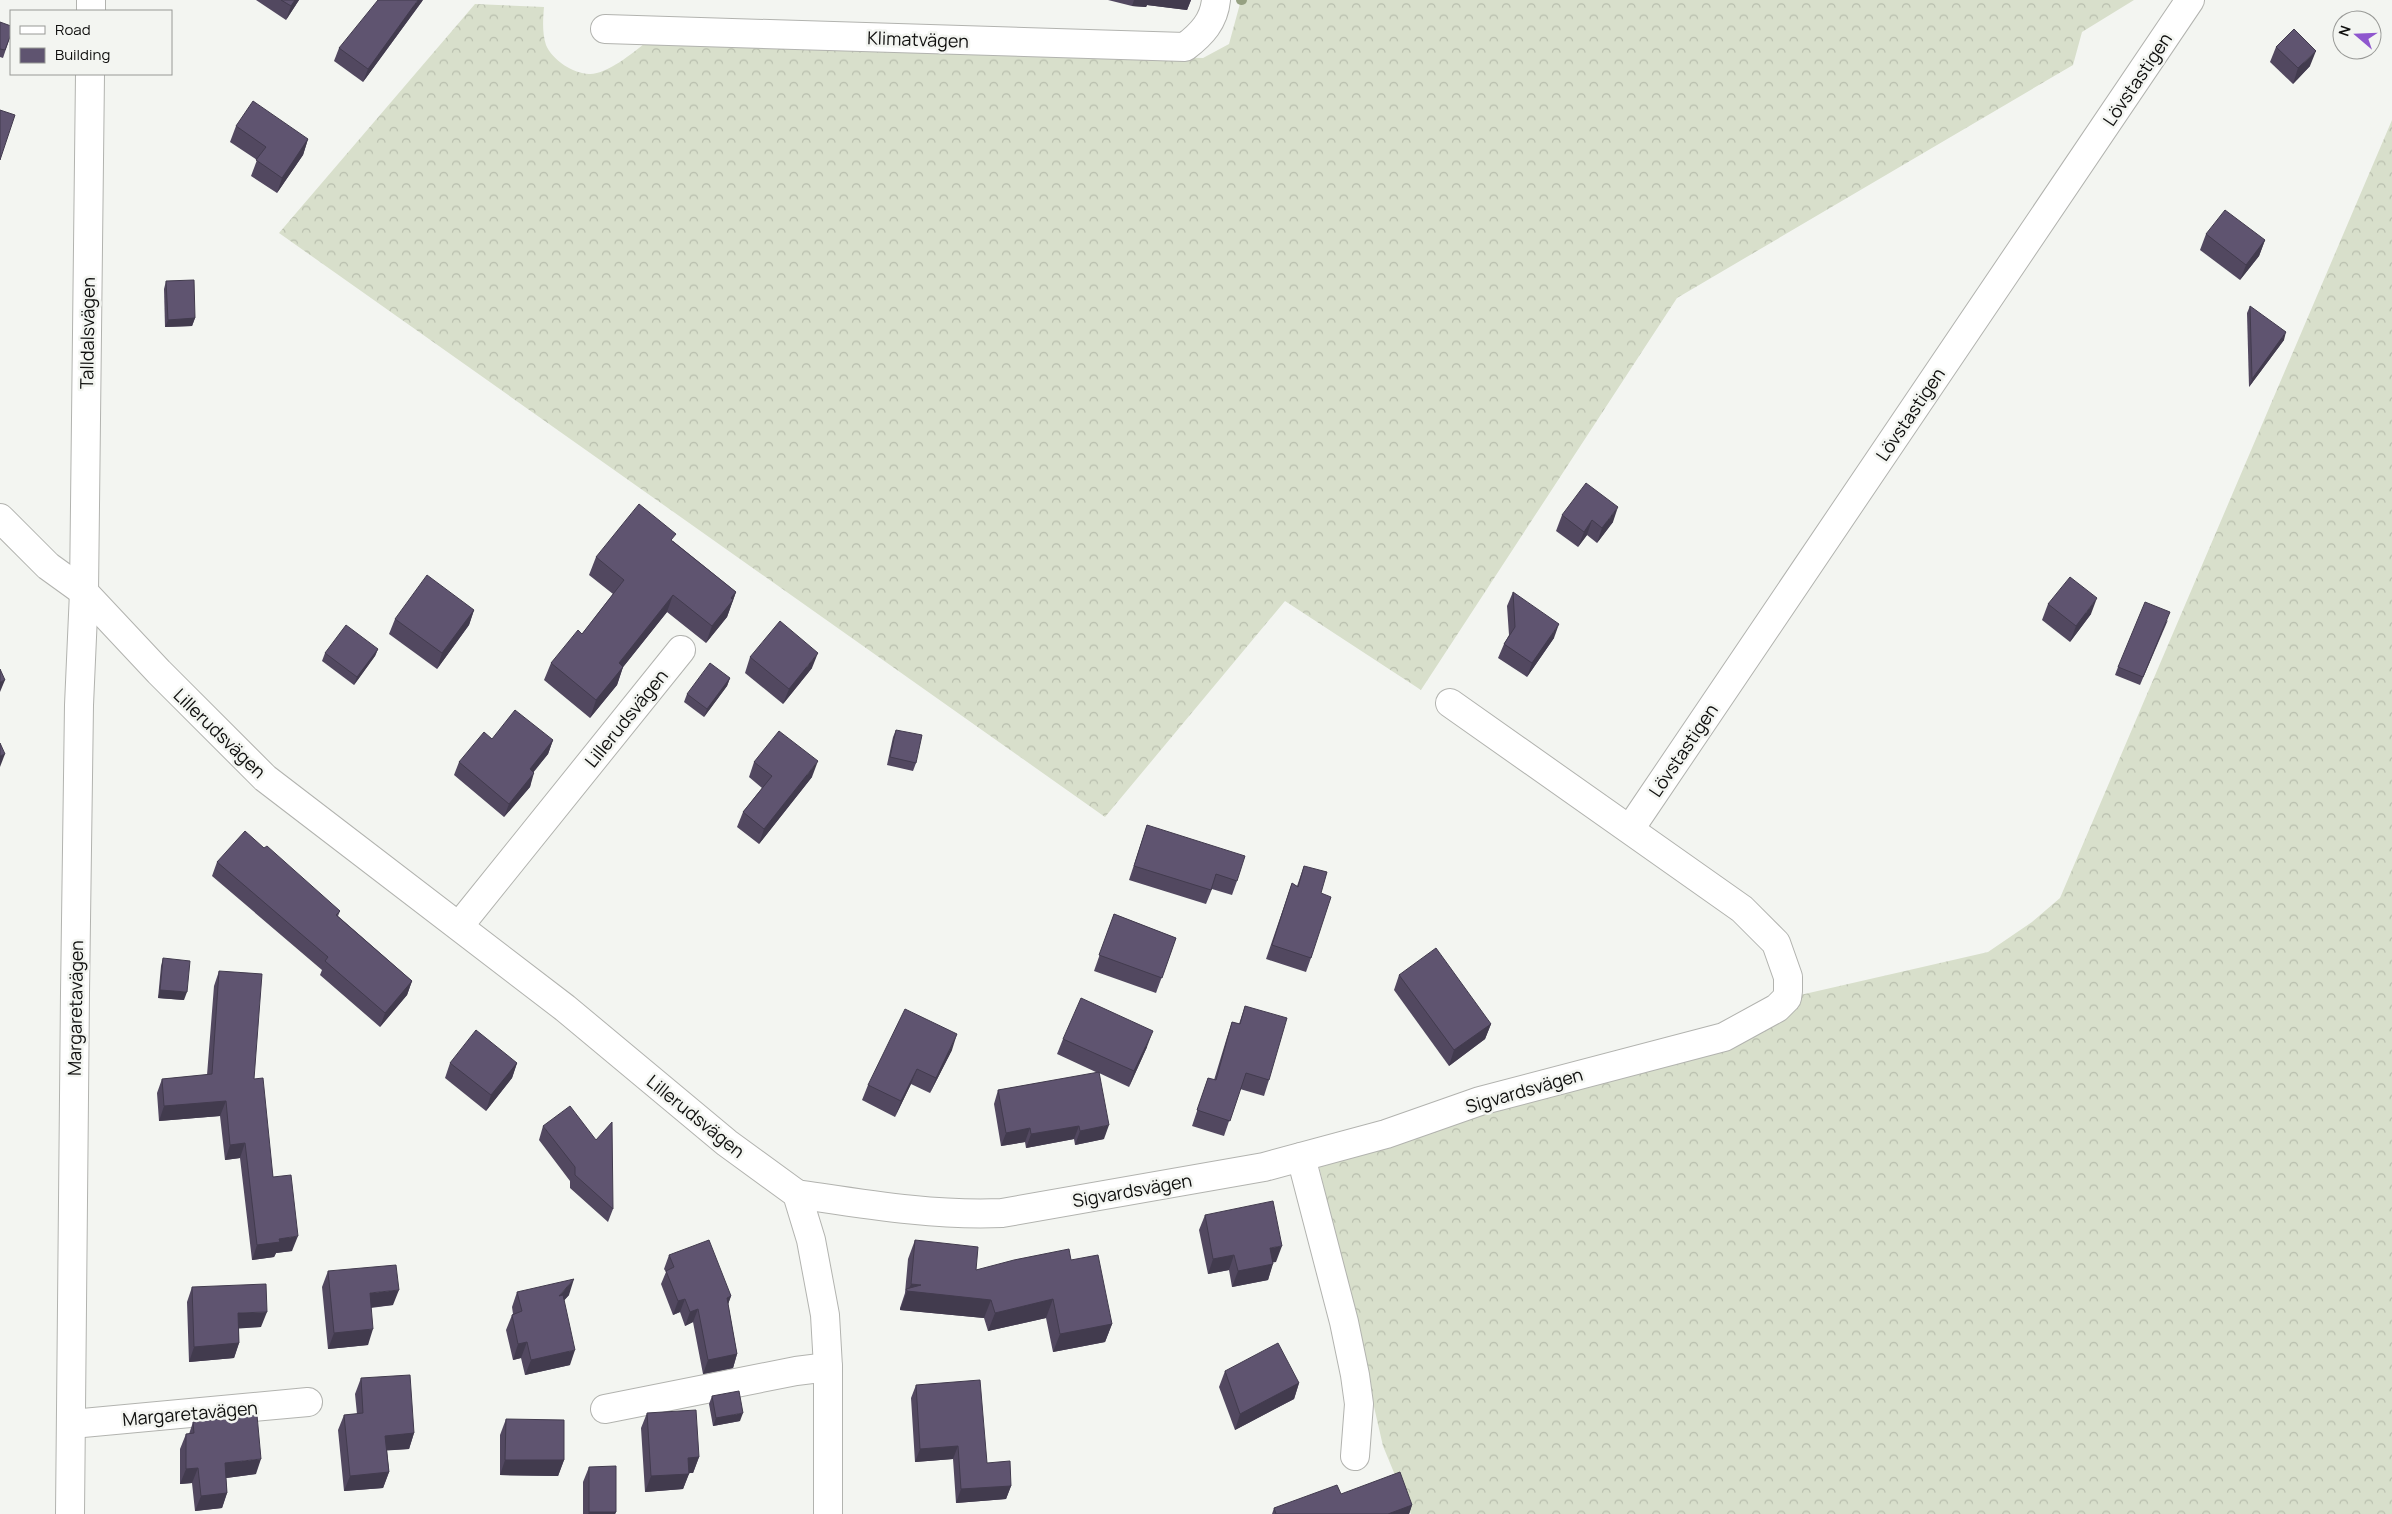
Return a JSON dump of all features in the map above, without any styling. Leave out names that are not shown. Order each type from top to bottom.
[{"type":"street","name":"Lövstastigen","points":[[1630,829],[2190,0]]},
{"type":"street","name":"Klimatvägen","points":[[605,29],[1185,47],[1200,35],[1216,7]]},
{"type":"street","name":"Talldalsvägen","points":[[84,592],[90,75]]},
{"type":"street","name":"Lillerudsvägen","points":[[0,518],[48,566],[84,592],[159,672],[265,778],[565,1008],[727,1143],[797,1194]]},
{"type":"street","name":"Margaretavägen","points":[[70,1514],[79,705],[84,592]]},
{"type":"street","name":"Lillerudsvägen","points":[[459,926],[681,650]]},
{"type":"street","name":"Sigvardsvägen","points":[[797,1194],[901,1209],[971,1214],[1002,1213],[1264,1167],[1386,1134],[1490,1098],[1724,1036],[1784,1002],[1788,992],[1788,977],[1776,943],[1742,909],[1450,703]]},
{"type":"street","points":[[1301,1157],[1344,1322],[1355,1375],[1359,1404],[1355,1456]]},
{"type":"street","points":[[797,1194],[811,1240],[820,1285],[828,1367],[828,1514]]},
{"type":"street","points":[[605,1409],[796,1371],[828,1367]]},
{"type":"street","name":"Margaretavägen","points":[[72,1424],[308,1402]]},
{"type":"green space","points":[[1241,0],[2134,0],[2082,32],[2073,65],[1677,298],[1421,690],[1285,601],[1105,817],[279,233],[475,4],[544,7],[544,36],[549,51],[558,61],[570,69],[589,74],[611,67],[645,43],[819,50],[1203,58],[1229,44]]},
{"type":"green space","points":[[2392,120],[2392,1514],[1411,1514],[1383,1446],[1316,1153],[1656,1055],[1787,998],[1988,952],[2032,922],[2060,898]]},
{"type":"building","points":[[281,0],[295,0],[291,6]]},
{"type":"building","points":[[378,0],[418,0],[368,69],[339,48]]},
{"type":"building","points":[[0,22],[10,26],[10,37],[5,50],[0,49]]},
{"type":"building","points":[[2294,29],[2316,51],[2298,68],[2276,47]]},
{"type":"building","points":[[253,101],[308,139],[282,178],[256,160],[266,147],[236,126]]},
{"type":"building","points":[[0,110],[15,115],[0,160]]},
{"type":"building","points":[[2225,210],[2265,240],[2246,265],[2206,234]]},
{"type":"building","points":[[194,280],[195,318],[168,320],[166,281]]},
{"type":"building","points":[[2250,306],[2286,332],[2252,379]]},
{"type":"building","points":[[1586,483],[1618,507],[1602,528],[1592,520],[1584,532],[1562,515]]},
{"type":"building","points":[[639,504],[676,534],[671,540],[736,592],[731,598],[733,600],[712,626],[673,595],[619,663],[623,667],[596,700],[551,663],[578,630],[582,634],[624,580],[596,557]]},
{"type":"building","points":[[427,575],[474,610],[442,653],[395,619]]},
{"type":"building","points":[[2070,577],[2097,598],[2076,626],[2048,604]]},
{"type":"building","points":[[1513,592],[1559,624],[1532,663],[1504,644],[1515,627]]},
{"type":"building","points":[[2145,602],[2170,612],[2143,677],[2118,667]]},
{"type":"building","points":[[780,621],[818,653],[789,689],[750,657]]},
{"type":"building","points":[[346,625],[378,649],[357,677],[325,653]]},
{"type":"building","points":[[710,663],[730,678],[707,709],[687,694]]},
{"type":"building","points":[[0,669],[5,680],[0,682]]},
{"type":"building","points":[[515,710],[553,740],[530,769],[534,773],[509,804],[459,762],[484,732],[492,739]]},
{"type":"building","points":[[896,730],[922,735],[916,763],[890,757]]},
{"type":"building","points":[[779,731],[818,761],[764,829],[743,812],[772,776],[754,762]]},
{"type":"building","points":[[0,743],[5,754],[0,756]]},
{"type":"building","points":[[1147,825],[1245,856],[1237,881],[1216,874],[1211,890],[1134,866]]},
{"type":"building","points":[[245,831],[264,848],[267,846],[340,911],[336,915],[412,981],[385,1013],[325,961],[328,957],[217,862]]},
{"type":"building","points":[[1304,866],[1327,872],[1321,893],[1331,897],[1311,958],[1272,945],[1292,883],[1298,887]]},
{"type":"building","points":[[1114,914],[1176,938],[1162,978],[1099,955]]},
{"type":"building","points":[[1436,948],[1491,1024],[1454,1050],[1399,975]]},
{"type":"building","points":[[163,958],[190,961],[187,992],[160,990]]},
{"type":"building","points":[[219,971],[262,974],[254,1079],[263,1078],[273,1177],[291,1175],[298,1236],[279,1239],[280,1242],[257,1245],[245,1143],[230,1145],[226,1101],[164,1106],[162,1079],[212,1074]]},
{"type":"building","points":[[1081,998],[1153,1031],[1134,1071],[1063,1039]]},
{"type":"building","points":[[1245,1006],[1287,1018],[1269,1080],[1246,1073],[1230,1121],[1197,1110],[1208,1078],[1216,1080],[1232,1022],[1240,1024]]},
{"type":"building","points":[[905,1009],[957,1034],[936,1078],[917,1069],[901,1101],[868,1085]]},
{"type":"building","points":[[476,1030],[517,1063],[491,1095],[450,1063]]},
{"type":"building","points":[[1099,1072],[1109,1125],[1080,1131],[1079,1126],[1031,1134],[1030,1128],[1006,1133],[998,1090]]},
{"type":"building","points":[[570,1106],[596,1140],[612,1122],[613,1209],[575,1175],[575,1167],[543,1126]]},
{"type":"building","points":[[1273,1201],[1282,1246],[1270,1248],[1273,1264],[1238,1271],[1234,1255],[1213,1259],[1205,1215]]},
{"type":"building","points":[[709,1240],[731,1296],[727,1298],[737,1354],[708,1360],[698,1309],[690,1312],[685,1299],[678,1301],[666,1271],[674,1267],[669,1255]]},
{"type":"building","points":[[915,1240],[978,1247],[976,1270],[1069,1249],[1071,1260],[1098,1255],[1112,1324],[1060,1334],[1053,1299],[995,1313],[991,1300],[907,1291],[906,1289],[921,1285],[911,1284]]},
{"type":"building","points":[[396,1265],[399,1290],[370,1293],[373,1329],[334,1333],[328,1271]]},
{"type":"building","points":[[574,1279],[559,1296],[563,1295],[575,1350],[531,1360],[527,1342],[518,1344],[512,1315],[522,1311],[517,1292]]},
{"type":"building","points":[[266,1284],[267,1312],[238,1313],[239,1343],[194,1347],[192,1287]]},
{"type":"building","points":[[1278,1343],[1299,1383],[1240,1414],[1225,1371]]},
{"type":"building","points":[[410,1375],[414,1433],[385,1436],[389,1472],[350,1476],[344,1415],[363,1413],[361,1378]]},
{"type":"building","points":[[980,1380],[987,1463],[1010,1461],[1011,1486],[961,1489],[958,1446],[920,1449],[916,1385]]},
{"type":"building","points":[[739,1391],[743,1413],[716,1418],[712,1396]]},
{"type":"building","points":[[696,1410],[699,1457],[688,1458],[689,1474],[651,1476],[647,1413]]},
{"type":"building","points":[[257,1415],[261,1459],[225,1463],[227,1493],[201,1496],[198,1468],[186,1469],[186,1434],[194,1433],[193,1422]]},
{"type":"building","points":[[506,1419],[564,1420],[564,1460],[505,1460]]},
{"type":"building","points":[[616,1466],[616,1512],[589,1512],[589,1467]]},
{"type":"building","points":[[1400,1472],[1412,1505],[1388,1514],[1276,1514],[1274,1508],[1337,1485],[1341,1494]]}]
